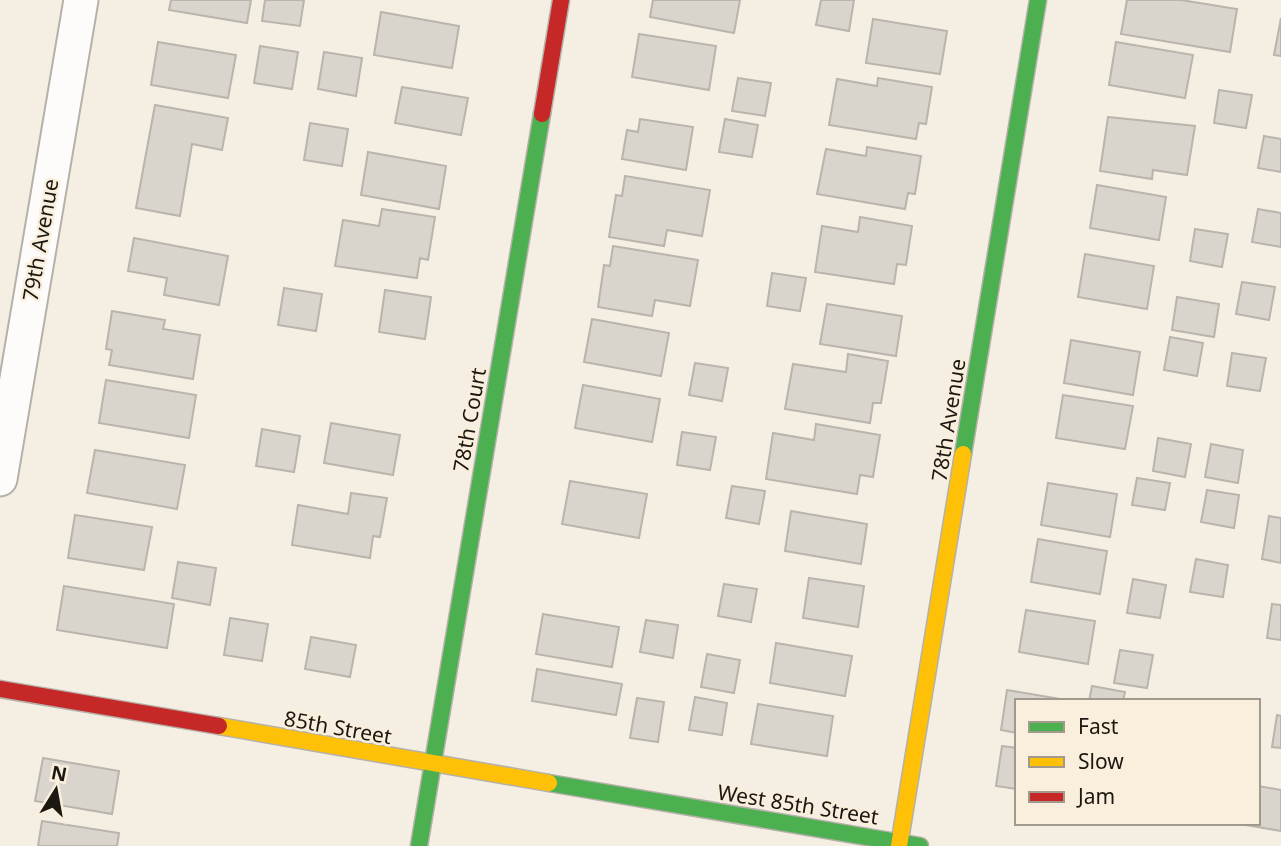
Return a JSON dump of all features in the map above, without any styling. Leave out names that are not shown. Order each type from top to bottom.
[{"type":"street","name":"79th Avenue","points":[[0,479],[81,0]]},
{"type":"street","name":"78th Court","points":[[419,846],[561,0]]},
{"type":"street","name":"78th Avenue","points":[[900,844],[1038,0]]},
{"type":"street","name":"85th Street","points":[[0,689],[668,804]]},
{"type":"street","name":"West 85th Street","points":[[668,804],[920,846]]},
{"type":"building","points":[[171,0],[251,0],[247,23],[169,10]]},
{"type":"building","points":[[265,0],[304,0],[300,26],[262,21]]},
{"type":"building","points":[[653,0],[740,0],[734,33],[650,17]]},
{"type":"building","points":[[821,0],[854,0],[849,31],[816,25]]},
{"type":"building","points":[[1127,0],[1181,0],[1237,9],[1230,52],[1121,34]]},
{"type":"building","points":[[381,12],[459,26],[452,68],[374,55]]},
{"type":"building","points":[[1281,18],[1281,56],[1274,55]]},
{"type":"building","points":[[873,19],[947,31],[940,74],[866,63]]},
{"type":"building","points":[[639,34],[716,46],[709,90],[632,77]]},
{"type":"building","points":[[158,42],[236,55],[228,98],[151,85]]},
{"type":"building","points":[[1116,42],[1193,55],[1185,98],[1109,85]]},
{"type":"building","points":[[260,46],[298,52],[292,89],[254,83]]},
{"type":"building","points":[[324,52],[362,58],[356,96],[318,89]]},
{"type":"building","points":[[738,78],[771,83],[765,116],[732,111]]},
{"type":"building","points":[[878,78],[932,87],[926,124],[919,123],[916,139],[829,125],[837,79],[877,86]]},
{"type":"building","points":[[402,87],[468,98],[461,135],[395,123]]},
{"type":"building","points":[[1219,90],[1252,95],[1246,128],[1214,123]]},
{"type":"building","points":[[155,105],[228,118],[222,150],[192,144],[180,216],[136,208]]},
{"type":"building","points":[[1108,117],[1195,126],[1187,175],[1153,170],[1152,179],[1100,171]]},
{"type":"building","points":[[640,119],[693,127],[686,170],[622,159],[627,130],[638,132]]},
{"type":"building","points":[[725,119],[758,125],[752,157],[719,152]]},
{"type":"building","points":[[310,123],[348,129],[342,166],[304,160]]},
{"type":"building","points":[[1264,136],[1281,139],[1281,172],[1258,168]]},
{"type":"building","points":[[867,147],[921,156],[915,194],[908,193],[905,209],[817,194],[826,149],[866,156]]},
{"type":"building","points":[[368,152],[446,166],[439,209],[361,195]]},
{"type":"building","points":[[625,176],[710,190],[702,236],[667,230],[664,246],[609,237],[616,195],[622,196]]},
{"type":"building","points":[[1097,185],[1166,197],[1159,240],[1090,228]]},
{"type":"building","points":[[382,209],[435,217],[428,260],[420,258],[417,278],[335,266],[343,220],[379,226]]},
{"type":"building","points":[[1258,209],[1281,213],[1281,247],[1252,242]]},
{"type":"building","points":[[860,217],[912,226],[906,265],[897,264],[894,284],[815,272],[822,226],[858,232]]},
{"type":"building","points":[[1195,229],[1228,234],[1222,267],[1190,261]]},
{"type":"building","points":[[134,238],[228,256],[219,305],[164,295],[167,278],[128,271]]},
{"type":"building","points":[[613,246],[698,260],[690,306],[655,300],[652,316],[598,307],[604,265],[610,266]]},
{"type":"building","points":[[1085,254],[1154,266],[1147,309],[1078,297]]},
{"type":"building","points":[[772,273],[806,278],[800,311],[767,306]]},
{"type":"building","points":[[1242,282],[1275,287],[1269,320],[1236,314]]},
{"type":"building","points":[[284,288],[322,294],[316,331],[278,325]]},
{"type":"building","points":[[385,290],[431,297],[425,339],[379,332]]},
{"type":"building","points":[[1177,297],[1219,304],[1214,337],[1172,330]]},
{"type":"building","points":[[827,304],[902,316],[896,356],[820,344]]},
{"type":"building","points":[[112,311],[165,320],[163,329],[200,335],[193,379],[109,365],[112,350],[106,349]]},
{"type":"building","points":[[592,319],[669,333],[661,376],[584,362]]},
{"type":"building","points":[[1170,337],[1203,343],[1197,376],[1164,370]]},
{"type":"building","points":[[1071,340],[1140,352],[1133,395],[1064,383]]},
{"type":"building","points":[[1232,353],[1266,358],[1260,391],[1227,386]]},
{"type":"building","points":[[848,354],[888,361],[881,403],[873,403],[870,423],[785,409],[793,364],[846,372]]},
{"type":"building","points":[[695,363],[728,368],[722,401],[689,395]]},
{"type":"building","points":[[106,380],[196,395],[189,438],[99,423]]},
{"type":"building","points":[[583,385],[660,399],[652,442],[575,428]]},
{"type":"building","points":[[1063,395],[1133,406],[1125,449],[1056,438]]},
{"type":"building","points":[[331,423],[400,435],[393,475],[324,463]]},
{"type":"building","points":[[816,424],[880,435],[873,477],[860,475],[857,494],[766,479],[773,433],[814,440]]},
{"type":"building","points":[[262,429],[300,436],[294,472],[256,466]]},
{"type":"building","points":[[682,432],[716,437],[710,470],[677,465]]},
{"type":"building","points":[[1158,438],[1191,444],[1185,477],[1153,471]]},
{"type":"building","points":[[1211,444],[1243,450],[1238,483],[1205,477]]},
{"type":"building","points":[[95,450],[185,465],[177,509],[87,493]]},
{"type":"building","points":[[1137,478],[1170,483],[1165,510],[1132,505]]},
{"type":"building","points":[[570,481],[647,494],[639,538],[562,524]]},
{"type":"building","points":[[1048,483],[1117,494],[1110,537],[1041,525]]},
{"type":"building","points":[[732,486],[765,491],[759,524],[726,518]]},
{"type":"building","points":[[1207,490],[1239,495],[1234,528],[1201,522]]},
{"type":"building","points":[[351,493],[387,498],[380,537],[373,536],[370,558],[292,545],[298,505],[348,514]]},
{"type":"building","points":[[791,511],[867,524],[861,564],[785,551]]},
{"type":"building","points":[[75,515],[152,527],[144,570],[68,558]]},
{"type":"building","points":[[1269,516],[1281,518],[1281,563],[1262,559]]},
{"type":"building","points":[[1038,539],[1107,551],[1100,594],[1031,582]]},
{"type":"building","points":[[1196,559],[1228,565],[1223,597],[1190,592]]},
{"type":"building","points":[[178,562],[216,568],[210,605],[172,598]]},
{"type":"building","points":[[809,578],[864,586],[858,627],[803,618]]},
{"type":"building","points":[[1133,579],[1166,585],[1160,618],[1127,613]]},
{"type":"building","points":[[724,584],[757,589],[751,622],[718,616]]},
{"type":"building","points":[[64,586],[174,604],[167,648],[57,630]]},
{"type":"building","points":[[1272,604],[1281,605],[1281,640],[1267,638]]},
{"type":"building","points":[[1026,610],[1095,621],[1088,664],[1019,652]]},
{"type":"building","points":[[543,614],[619,627],[612,667],[536,654]]},
{"type":"building","points":[[230,618],[268,624],[262,661],[224,655]]},
{"type":"building","points":[[646,620],[678,625],[673,658],[640,652]]},
{"type":"building","points":[[311,637],[356,645],[350,677],[305,669]]},
{"type":"building","points":[[776,643],[852,656],[845,696],[770,683]]},
{"type":"building","points":[[1120,650],[1153,655],[1147,688],[1114,683]]},
{"type":"building","points":[[707,654],[740,660],[734,693],[701,687]]},
{"type":"building","points":[[537,669],[622,684],[616,715],[532,701]]},
{"type":"building","points":[[1092,686],[1125,692],[1123,699],[1089,699]]},
{"type":"building","points":[[1007,690],[1060,699],[1015,699],[1015,733],[1001,730]]},
{"type":"building","points":[[695,697],[727,703],[722,735],[689,730]]},
{"type":"building","points":[[637,698],[664,702],[658,742],[630,738]]},
{"type":"building","points":[[758,704],[833,716],[827,756],[751,744]]},
{"type":"building","points":[[1277,715],[1281,716],[1281,748],[1272,747]]},
{"type":"building","points":[[1002,746],[1015,748],[1015,789],[996,786]]},
{"type":"building","points":[[43,758],[119,771],[112,814],[35,801]]},
{"type":"building","points":[[1260,786],[1281,790],[1281,831],[1246,825],[1260,825]]},
{"type":"building","points":[[42,821],[119,833],[117,846],[38,846]]},
{"type":"traffic: fast","points":[[963,454],[1038,0]]},
{"type":"traffic: fast","points":[[419,846],[542,114]]},
{"type":"traffic: fast","points":[[549,783],[920,846]]},
{"type":"traffic: slow","points":[[899,846],[963,454]]},
{"type":"traffic: slow","points":[[219,726],[549,783]]},
{"type":"traffic: jam","points":[[542,114],[561,0]]},
{"type":"traffic: jam","points":[[0,689],[219,726]]}]
